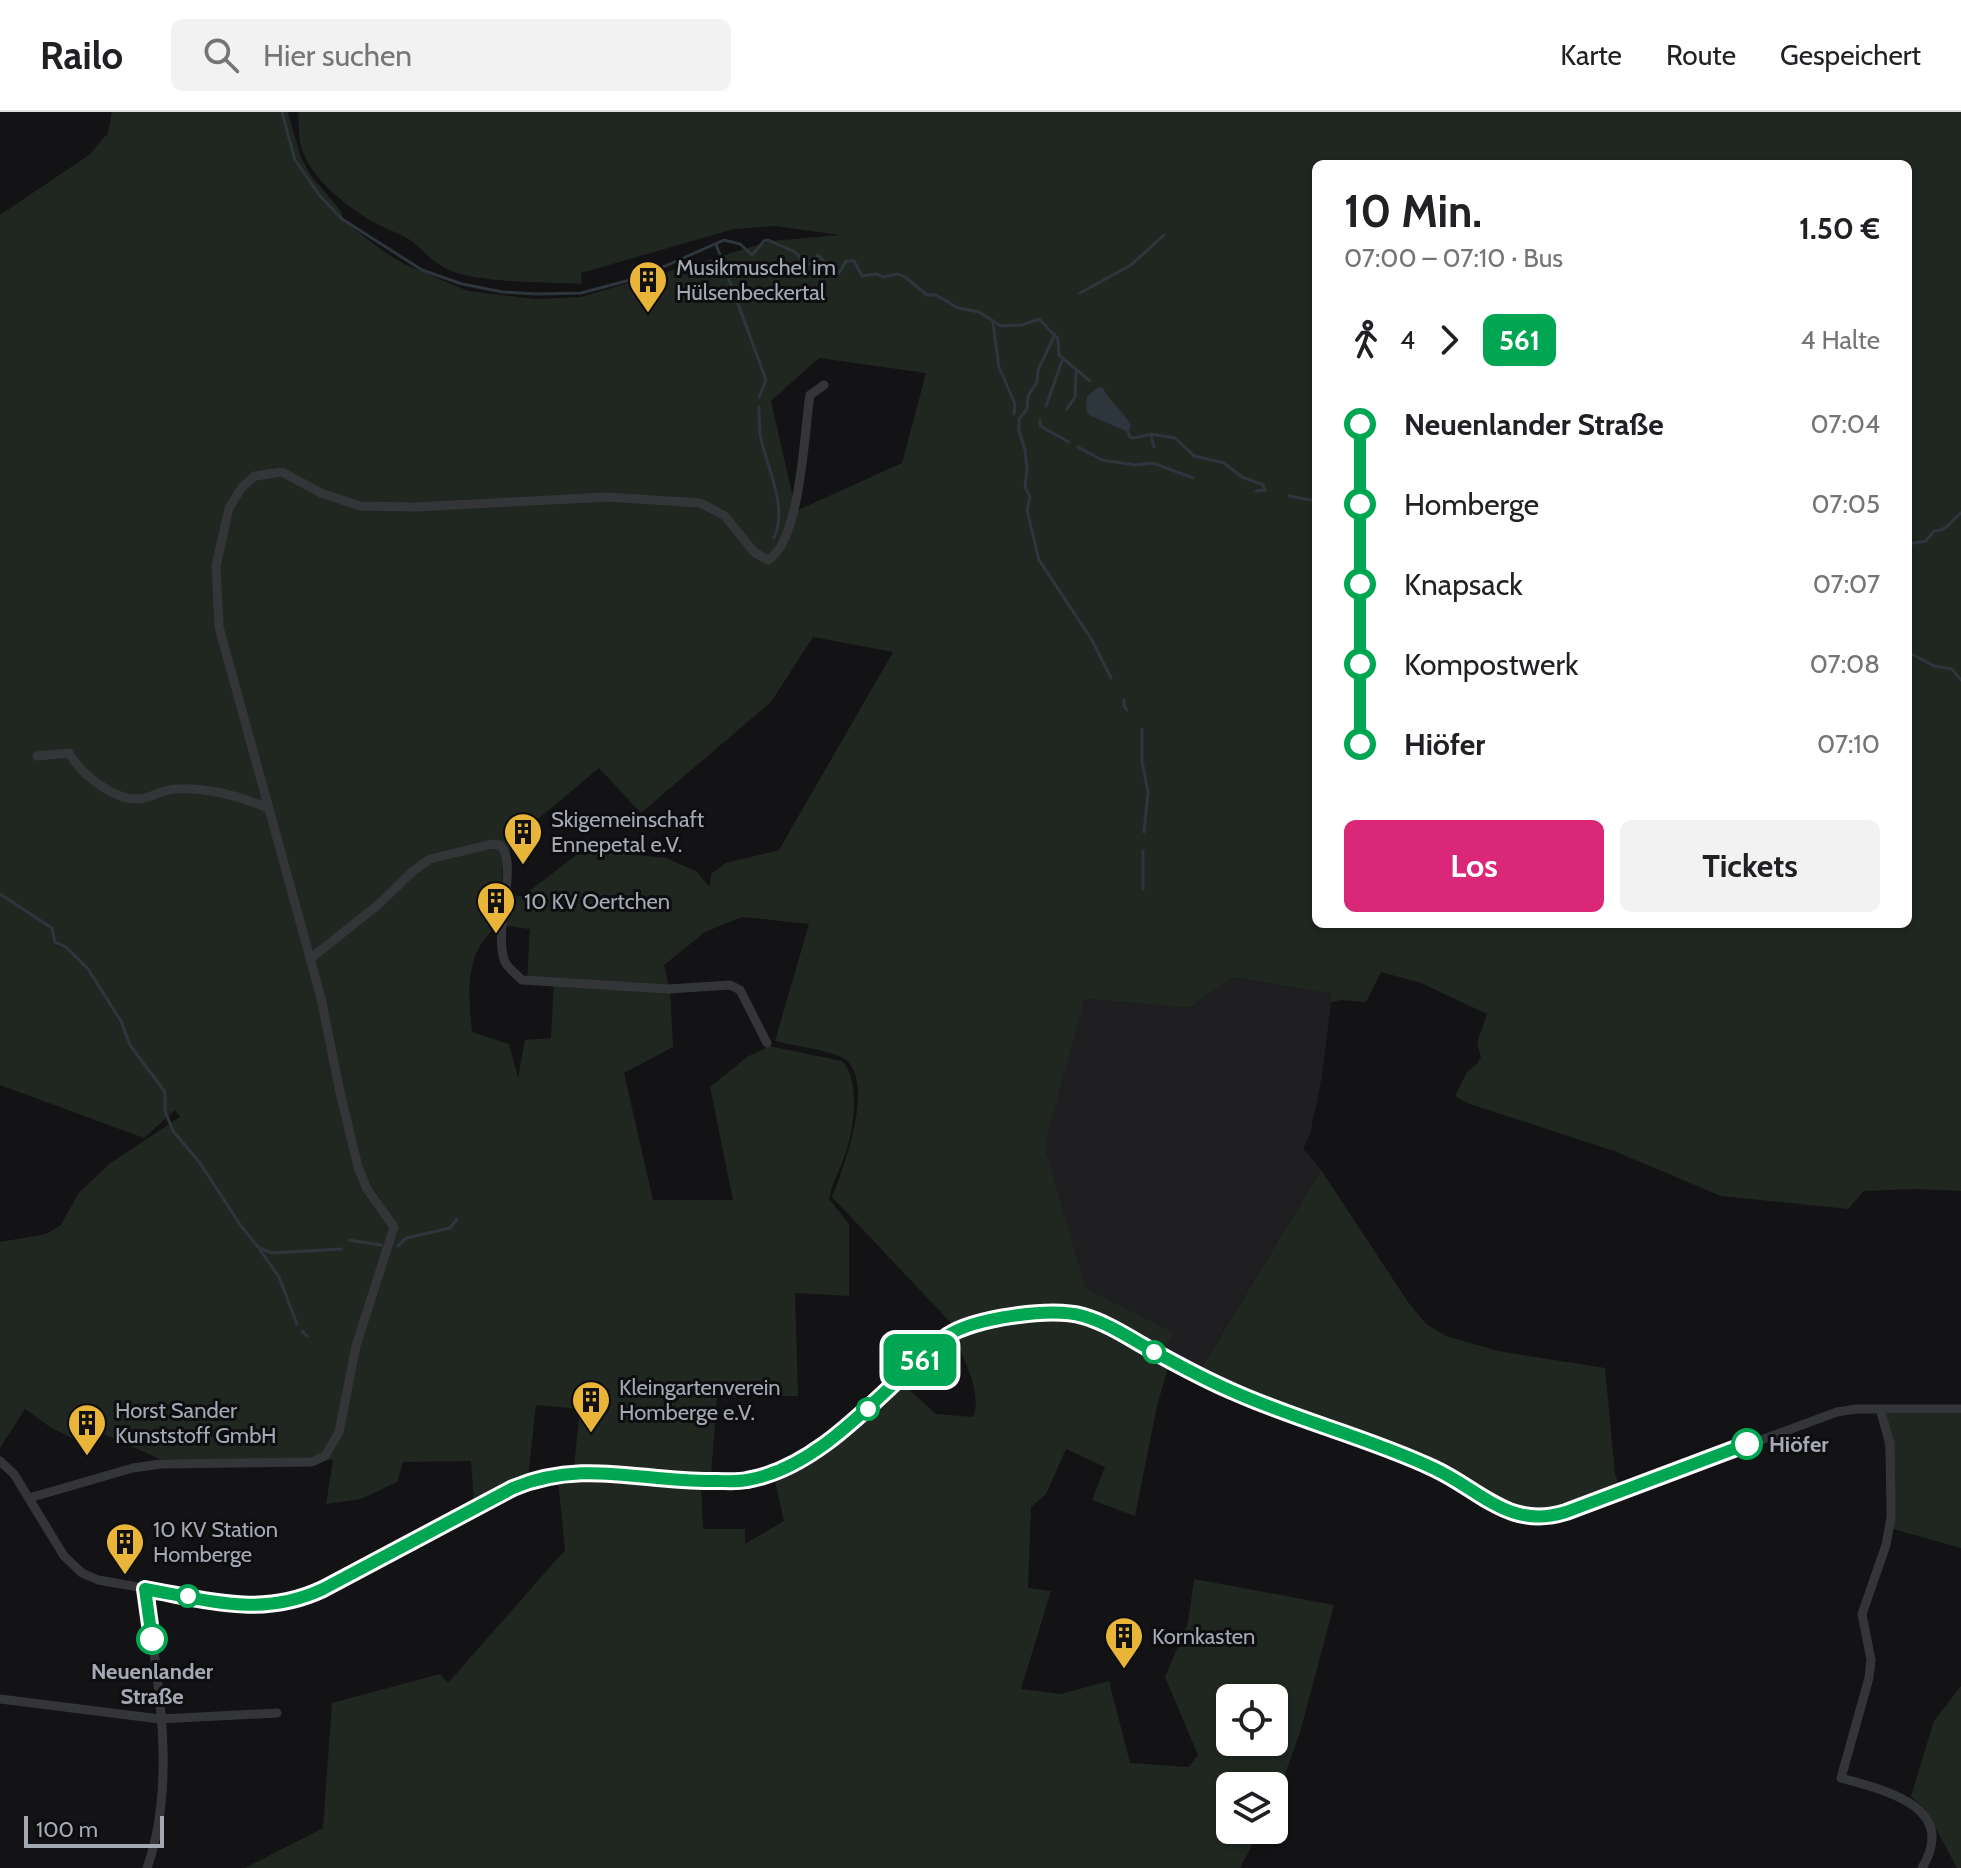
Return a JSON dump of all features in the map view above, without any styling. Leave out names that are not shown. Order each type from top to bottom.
[{"type":"street","points":[[29,1498],[133,1468],[161,1464],[312,1462],[325,1456],[339,1432],[356,1346],[394,1227],[367,1189],[358,1167],[321,998],[219,627],[216,566],[229,508],[242,487],[255,476],[282,472],[321,493],[360,506],[416,507],[607,497],[700,503],[725,516],[754,552],[768,560],[778,552],[790,527],[810,395],[824,385]]},
{"type":"street","points":[[37,756],[69,753],[84,775],[134,799],[180,789],[225,795],[267,808]]},
{"type":"street","points":[[310,959],[379,904],[421,864],[492,844],[500,845],[508,858],[502,917],[505,962],[522,980],[669,989],[730,985],[740,990],[767,1043]]},
{"type":"street","points":[[0,1461],[14,1474],[59,1550],[75,1568],[98,1580],[247,1606],[286,1603],[323,1589],[513,1488],[536,1479],[591,1471],[691,1481],[746,1481],[772,1473],[794,1464],[858,1418],[947,1336],[963,1327],[999,1318],[1055,1314],[1082,1316],[1109,1326],[1224,1388],[1433,1468],[1508,1512],[1533,1518],[1566,1512],[1819,1417],[1856,1409],[1961,1409]]},
{"type":"street","points":[[1880,1409],[1890,1443],[1891,1517],[1886,1545],[1862,1614],[1871,1660],[1869,1678],[1841,1778],[1891,1792],[1923,1812],[1931,1841],[1928,1858],[1922,1868]]},
{"type":"street","points":[[145,1589],[160,1719],[160,1813],[155,1845],[147,1868]]},
{"type":"street","points":[[0,1699],[160,1719],[277,1713]]},
{"type":"shaded area","points":[[112,112],[288,112],[301,158],[312,177],[341,211],[344,221],[383,251],[404,264],[468,291],[536,299],[581,297],[772,241],[840,235],[775,226],[734,229],[581,273],[582,284],[467,276],[442,266],[410,240],[365,217],[328,188],[302,150],[298,112],[1961,112],[1961,1191],[1864,1191],[1848,1209],[1721,1196],[1614,1151],[1467,1103],[1455,1096],[1467,1072],[1481,1057],[1477,1043],[1487,1014],[1421,983],[1381,972],[1366,1002],[1331,1002],[1331,994],[1232,977],[1190,1008],[1085,999],[1046,1141],[1046,1151],[1086,1288],[1175,1333],[1164,1351],[1110,1321],[1077,1310],[1022,1310],[954,1326],[832,1197],[855,1124],[857,1083],[852,1067],[834,1054],[775,1041],[809,924],[742,917],[705,932],[664,965],[669,987],[527,980],[530,929],[499,925],[479,947],[474,960],[470,988],[472,1032],[509,1044],[518,1078],[525,1040],[551,1038],[554,983],[670,991],[673,1047],[624,1073],[653,1200],[733,1200],[710,1087],[747,1057],[769,1046],[842,1061],[848,1070],[854,1092],[853,1117],[846,1152],[829,1199],[849,1224],[849,1296],[795,1293],[798,1396],[717,1396],[711,1476],[574,1467],[580,1409],[536,1405],[528,1478],[477,1505],[474,1501],[471,1461],[403,1462],[397,1482],[361,1499],[326,1504],[333,1460],[160,1459],[83,1425],[76,1440],[25,1409],[0,1448],[0,1242],[46,1234],[61,1225],[78,1194],[109,1164],[180,1117],[175,1110],[144,1138],[0,1085],[0,215],[89,155],[108,133]],"holes":[[[819,358],[926,373],[902,463],[796,511],[771,401]],[[813,637],[893,652],[779,850],[726,863],[711,874],[710,887],[696,871],[666,858],[575,849],[575,856],[523,896],[500,897],[504,855],[520,844],[509,843],[599,768],[641,813],[771,702]]]},
{"type":"shaded area","points":[[1098,387],[1103,388],[1128,421],[1131,426],[1128,432],[1089,415],[1087,397]]},
{"type":"shaded area","points":[[1232,977],[1332,994],[1322,1076],[1310,1134],[1303,1148],[1321,1170],[1199,1371],[1164,1351],[1175,1333],[1086,1288],[1046,1151],[1046,1141],[1085,999],[1190,1008]]},
{"type":"shaded area","points":[[1321,1170],[1408,1302],[1426,1324],[1446,1336],[1498,1351],[1605,1368],[1615,1474],[1620,1488],[1545,1513],[1526,1513],[1501,1503],[1456,1474],[1419,1456],[1257,1395],[1200,1370]]},
{"type":"shaded area","points":[[1063,1318],[1099,1327],[1169,1364],[1157,1406],[1135,1516],[1092,1500],[1105,1467],[1066,1449],[1046,1494],[1031,1507],[1028,1588],[1051,1591],[1021,1689],[1061,1694],[1109,1681],[1130,1763],[1189,1767],[1198,1755],[1165,1677],[1188,1623],[1194,1579],[1334,1605],[1300,1732],[1286,1772],[1216,1772],[1216,1844],[1253,1844],[1240,1868],[245,1868],[323,1828],[332,1703],[440,1674],[448,1683],[565,1550],[558,1480],[583,1477],[701,1485],[703,1529],[745,1529],[745,1544],[784,1521],[774,1477],[824,1449],[902,1383],[936,1414],[973,1417],[974,1388],[955,1339],[994,1325]]},
{"type":"shaded area","points":[[1877,1414],[1961,1414],[1961,1548],[1886,1527],[1887,1470]]},
{"type":"shaded area","points":[[1961,1686],[1961,1868],[1957,1868],[1926,1810],[1911,1796],[1934,1721]]},
{"type":"waterway","points":[[282,112],[295,160],[320,196],[342,219],[422,270],[462,284],[503,292],[537,294],[581,293],[630,280]]},
{"type":"waterway","points":[[1080,293],[1131,265],[1164,235]]},
{"type":"waterway","points":[[645,275],[724,240],[740,244],[752,255],[768,240],[795,252],[807,265],[812,264],[818,255],[836,273],[846,261],[854,261],[862,276],[897,274],[927,295],[936,295],[958,308],[979,312],[1001,326],[1022,325],[1039,319],[1058,339],[1059,355],[1090,381]]},
{"type":"waterway","points":[[716,244],[766,380],[759,397]]},
{"type":"waterway","points":[[993,323],[999,367],[1015,404],[1014,414]]},
{"type":"waterway","points":[[1055,334],[1038,370],[1037,382],[1028,396],[1027,409],[1019,419],[1027,469],[1025,487],[1030,497],[1027,510],[1039,560],[1092,640],[1111,678]]},
{"type":"waterway","points":[[1046,406],[1062,361]]},
{"type":"waterway","points":[[1067,409],[1075,397],[1076,372]]},
{"type":"waterway","points":[[759,407],[761,439],[778,502],[778,526],[774,538]]},
{"type":"waterway","points":[[1040,420],[1040,426],[1069,442]]},
{"type":"waterway","points":[[1128,432],[1134,438],[1151,434],[1175,438],[1194,456],[1224,463],[1242,477],[1263,485],[1265,490]]},
{"type":"waterway","points":[[1151,435],[1154,447]]},
{"type":"waterway","points":[[1078,447],[1102,460],[1135,465],[1153,463],[1193,478]]},
{"type":"waterway","points":[[1256,491],[1265,490]]},
{"type":"waterway","points":[[1289,496],[1312,500]]},
{"type":"waterway","points":[[1912,543],[1926,541],[1934,531],[1946,527],[1961,513]]},
{"type":"waterway","points":[[1912,654],[1934,666],[1952,669],[1961,680]]},
{"type":"waterway","points":[[1124,700],[1127,710]]},
{"type":"waterway","points":[[1142,729],[1142,761],[1148,793],[1144,832]]},
{"type":"waterway","points":[[1143,851],[1143,889]]},
{"type":"waterway","points":[[0,894],[52,928],[55,942],[66,947],[88,969],[121,1021],[130,1045],[165,1092],[165,1111],[173,1131],[200,1163],[259,1248],[272,1253],[341,1249]]},
{"type":"waterway","points":[[398,1246],[406,1238],[450,1228],[457,1219]]},
{"type":"waterway","points":[[349,1240],[381,1245]]},
{"type":"waterway","points":[[260,1250],[279,1277],[297,1324]]},
{"type":"waterway","points":[[302,1331],[307,1336]]},
{"type":"bus line","name":"561","points":[[152,1639],[145,1589],[247,1606],[298,1600],[513,1488],[536,1479],[582,1471],[691,1481],[746,1481],[772,1473],[794,1464],[858,1418],[947,1336],[963,1327],[999,1318],[1069,1314],[1109,1326],[1237,1394],[1433,1468],[1508,1512],[1525,1517],[1542,1518],[1566,1512],[1747,1444]]},
{"type":"place","name":"Musikmuschel im Hülsenbeckertal","points":[[648,314]]},
{"type":"place","name":"Skigemeinschaft Ennepetal e.V.","points":[[523,866]]},
{"type":"place","name":"10 KV Oertchen","points":[[496,935]]},
{"type":"place","name":"Kleingartenverein Homberge e.V.","points":[[591,1434]]},
{"type":"place","name":"Hiöfer","points":[[1747,1444]]},
{"type":"place","name":"Horst Sander Kunststoff GmbH","points":[[87,1457]]},
{"type":"place","name":"10 KV Station Homberge","points":[[125,1576]]},
{"type":"place","name":"Neuenlander Straße","points":[[152,1639]]},
{"type":"place","name":"Kornkasten","points":[[1124,1670]]}]
